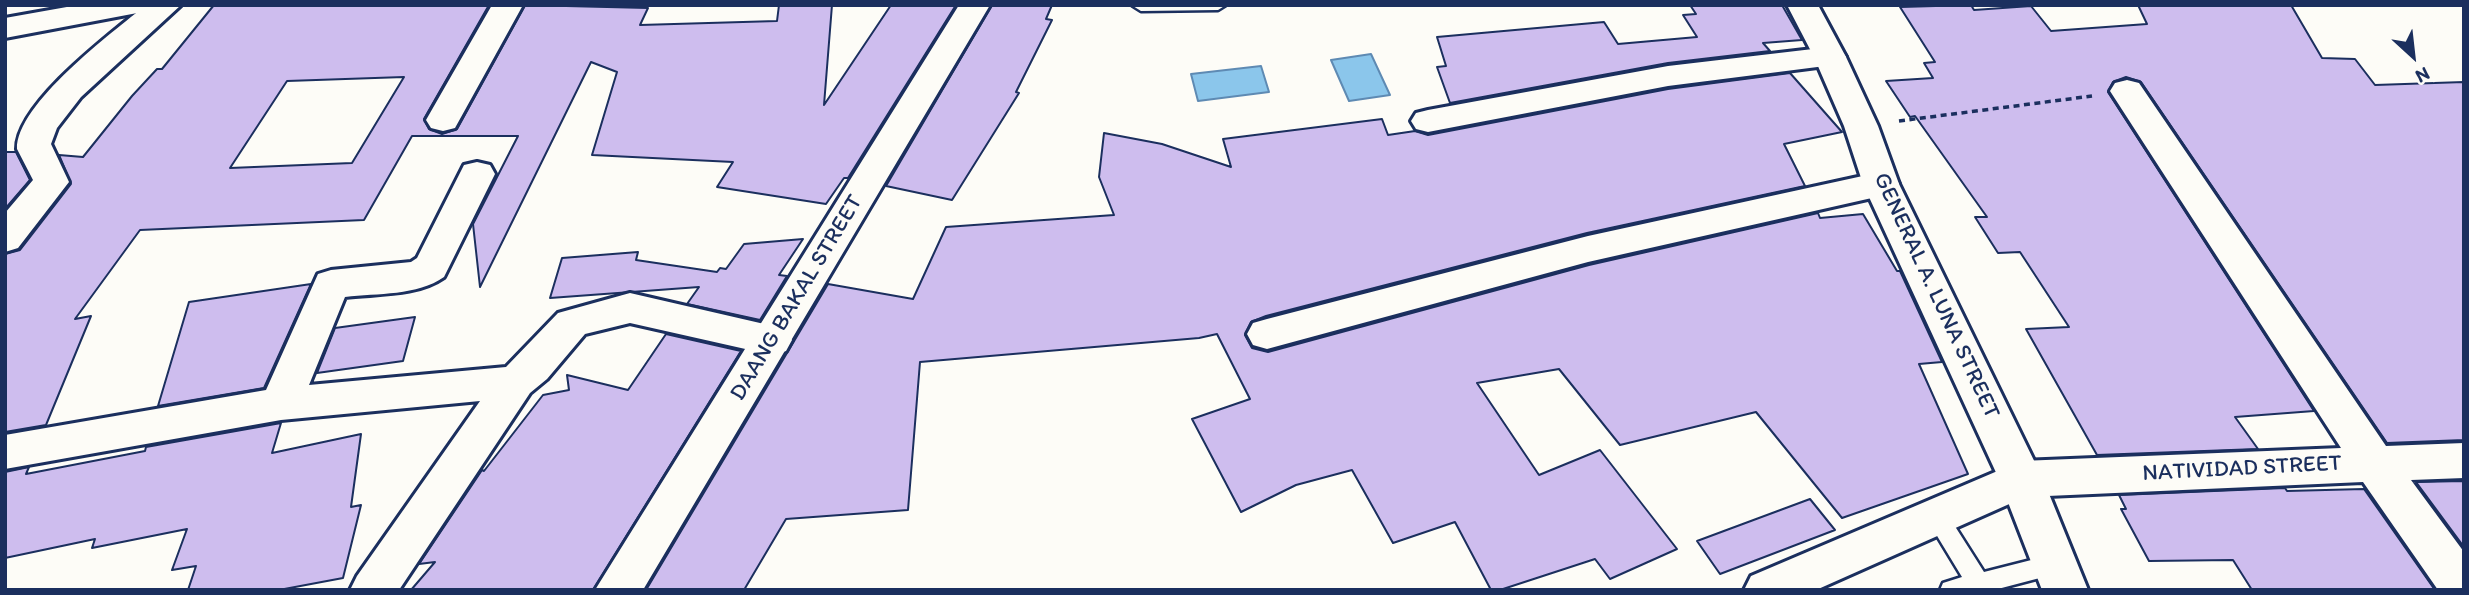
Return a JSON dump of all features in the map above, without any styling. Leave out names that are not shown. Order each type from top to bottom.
[{"type":"street","points":[[5,28],[132,5]]},
{"type":"street","points":[[5,239],[51,182],[50,169],[35,151],[34,144],[51,112],[71,87],[94,65],[166,5]]},
{"type":"street","points":[[443,120],[508,5]]},
{"type":"street","name":"DAANG BAKAL STREET","points":[[618,590],[975,5]]},
{"type":"street","name":"GENERAL A. LUNA STREET","points":[[1802,5],[1830,57],[1861,126],[1881,184],[2021,480],[2060,577]]},
{"type":"street","points":[[1427,121],[1668,76],[1830,57]]},
{"type":"street","points":[[2127,91],[2374,463],[2464,589]]},
{"type":"street","points":[[281,404],[331,284],[419,275],[431,267],[477,174]]},
{"type":"street","points":[[1267,334],[1588,249],[1881,184]]},
{"type":"street","points":[[373,590],[516,382],[533,368],[572,323],[630,308],[772,340]]},
{"type":"street","points":[[5,452],[281,404],[516,382]]},
{"type":"street","name":"NATIVIDAD STREET","points":[[2021,480],[2464,460]]},
{"type":"street","points":[[1767,590],[2021,480]]},
{"type":"lane","points":[[1142,6],[1218,5]]},
{"type":"lane","points":[[1936,516],[1981,586]]},
{"type":"lane","points":[[1951,590],[2060,577]]},
{"type":"path","points":[[1861,126],[2127,91]]},
{"type":"water","points":[[1371,54],[1390,95],[1349,101],[1331,60]]},
{"type":"water","points":[[1261,66],[1269,92],[1198,101],[1191,74]]},
{"type":"building","points":[[214,5],[489,5],[424,119],[429,129],[442,134],[457,129],[525,5],[648,8],[640,25],[777,21],[779,5],[832,5],[824,105],[891,5],[956,5],[848,178],[844,178],[826,204],[717,187],[733,162],[592,155],[617,72],[591,62],[480,287],[473,224],[518,136],[412,136],[364,220],[140,230],[75,319],[91,316],[46,425],[5,432],[5,254],[20,250],[71,184],[59,155],[83,157],[132,96],[157,69],[162,69]],"holes":[[[404,77],[352,163],[230,168],[287,81]]]},
{"type":"building","points":[[992,5],[1052,5],[1046,19],[1052,20],[1016,92],[1019,93],[952,200],[886,186]]},
{"type":"building","points":[[1690,5],[1782,5],[1802,40],[1763,43],[1770,51],[1668,63],[1450,103],[1437,67],[1446,66],[1437,37],[1604,22],[1618,44],[1697,37],[1683,15],[1696,14]]},
{"type":"building","points":[[1971,5],[1974,10],[2031,6],[2051,31],[2147,24],[2138,5],[2291,5],[2322,58],[2355,59],[2375,85],[2464,82],[2464,440],[2387,443],[2141,82],[2126,77],[2113,82],[2108,92],[2314,411],[2235,417],[2258,449],[2097,455],[2026,329],[2069,327],[2020,252],[1998,253],[1975,217],[1987,217],[1915,116],[1910,117],[1886,81],[1933,78],[1924,63],[1935,62],[1900,7]]},
{"type":"building","points":[[1790,73],[1842,132],[1784,144],[1805,186],[1587,233],[1266,316],[1251,322],[1245,335],[1252,348],[1268,352],[1589,265],[1818,213],[1820,218],[1863,214],[1897,271],[1900,271],[1942,362],[1919,364],[1968,474],[1842,518],[1756,412],[1620,445],[1559,369],[1477,383],[1539,475],[1600,450],[1677,549],[1610,579],[1595,559],[1500,590],[1491,590],[1455,522],[1393,543],[1352,470],[1296,485],[1241,512],[1192,419],[1250,399],[1217,334],[1199,338],[920,362],[908,510],[786,519],[744,590],[646,590],[828,284],[913,299],[946,227],[1114,215],[1099,177],[1104,133],[1162,144],[1231,167],[1223,139],[1382,119],[1388,135],[1415,131],[1428,135],[1668,89]]},
{"type":"building","points":[[5,152],[16,152],[30,180],[5,209]]},
{"type":"building","points":[[803,239],[779,275],[787,276],[760,320],[687,304],[699,287],[550,298],[562,258],[638,252],[636,260],[717,272],[720,268],[726,269],[744,244]]},
{"type":"building","points":[[311,284],[264,388],[158,406],[189,302]]},
{"type":"building","points":[[415,317],[403,361],[317,373],[335,328]]},
{"type":"building","points":[[666,334],[741,351],[593,590],[411,590],[435,562],[419,564],[482,470],[484,471],[543,395],[569,390],[567,375],[628,390]]},
{"type":"building","points":[[281,423],[272,453],[361,434],[351,507],[361,505],[343,578],[279,590],[188,590],[196,566],[172,570],[187,529],[92,548],[95,539],[5,558],[5,472],[29,467],[26,474],[145,451],[146,447]]},
{"type":"building","points":[[2464,481],[2464,547],[2416,482]]},
{"type":"building","points":[[2285,488],[2287,491],[2364,489],[2435,590],[2252,590],[2233,560],[2149,561],[2121,509],[2126,509],[2119,495]]},
{"type":"building","points":[[1810,499],[1835,530],[1720,574],[1697,541]]}]
